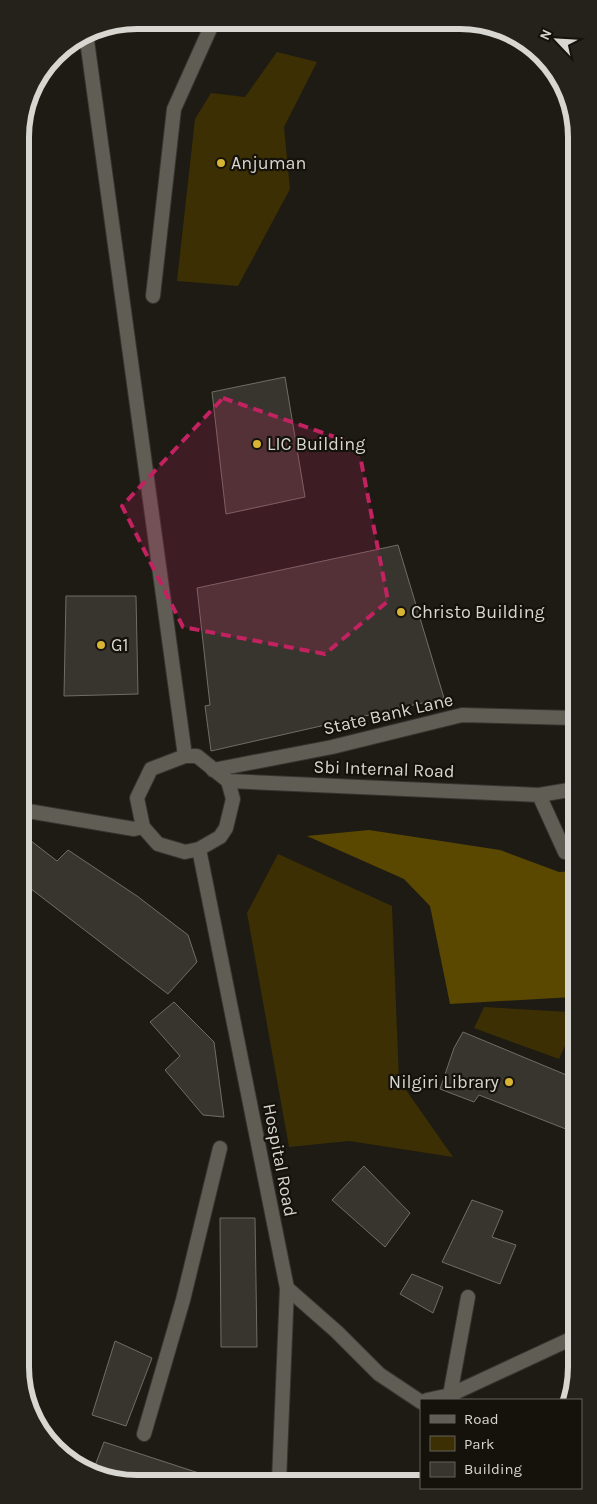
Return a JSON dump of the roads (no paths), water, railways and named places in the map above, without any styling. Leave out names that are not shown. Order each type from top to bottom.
[{"type":"street","points":[[153,296],[174,109],[210,29]]},
{"type":"street","points":[[87,41],[185,756]]},
{"type":"street","name":"State Bank Lane","points":[[213,770],[332,747],[462,715],[568,718]]},
{"type":"street","points":[[185,756],[197,756],[228,781],[233,799],[226,828],[220,837],[199,850],[185,852],[158,844],[143,827],[137,798],[151,769],[185,756]]},
{"type":"street","name":"Sbi Internal Road","points":[[228,781],[539,795],[568,790]]},
{"type":"street","points":[[539,795],[564,852],[568,852]]},
{"type":"street","points":[[29,811],[134,829],[143,827]]},
{"type":"street","name":"Hospital Road","points":[[199,850],[287,1288],[279,1475]]},
{"type":"street","points":[[144,1434],[183,1300],[220,1148]]},
{"type":"street","points":[[287,1288],[337,1332],[379,1374],[420,1401]]},
{"type":"street","points":[[452,1398],[468,1296]]},
{"type":"street","points":[[440,1399],[452,1398],[568,1340]]},
{"type":"place","name":"Anjuman","points":[[221,163]]},
{"type":"place","name":"LIC Building","points":[[257,444]]},
{"type":"place","name":"Christo Building","points":[[401,612]]},
{"type":"place","name":"G1","points":[[101,645]]},
{"type":"place","name":"Nilgiri Library","points":[[509,1082]]}]
